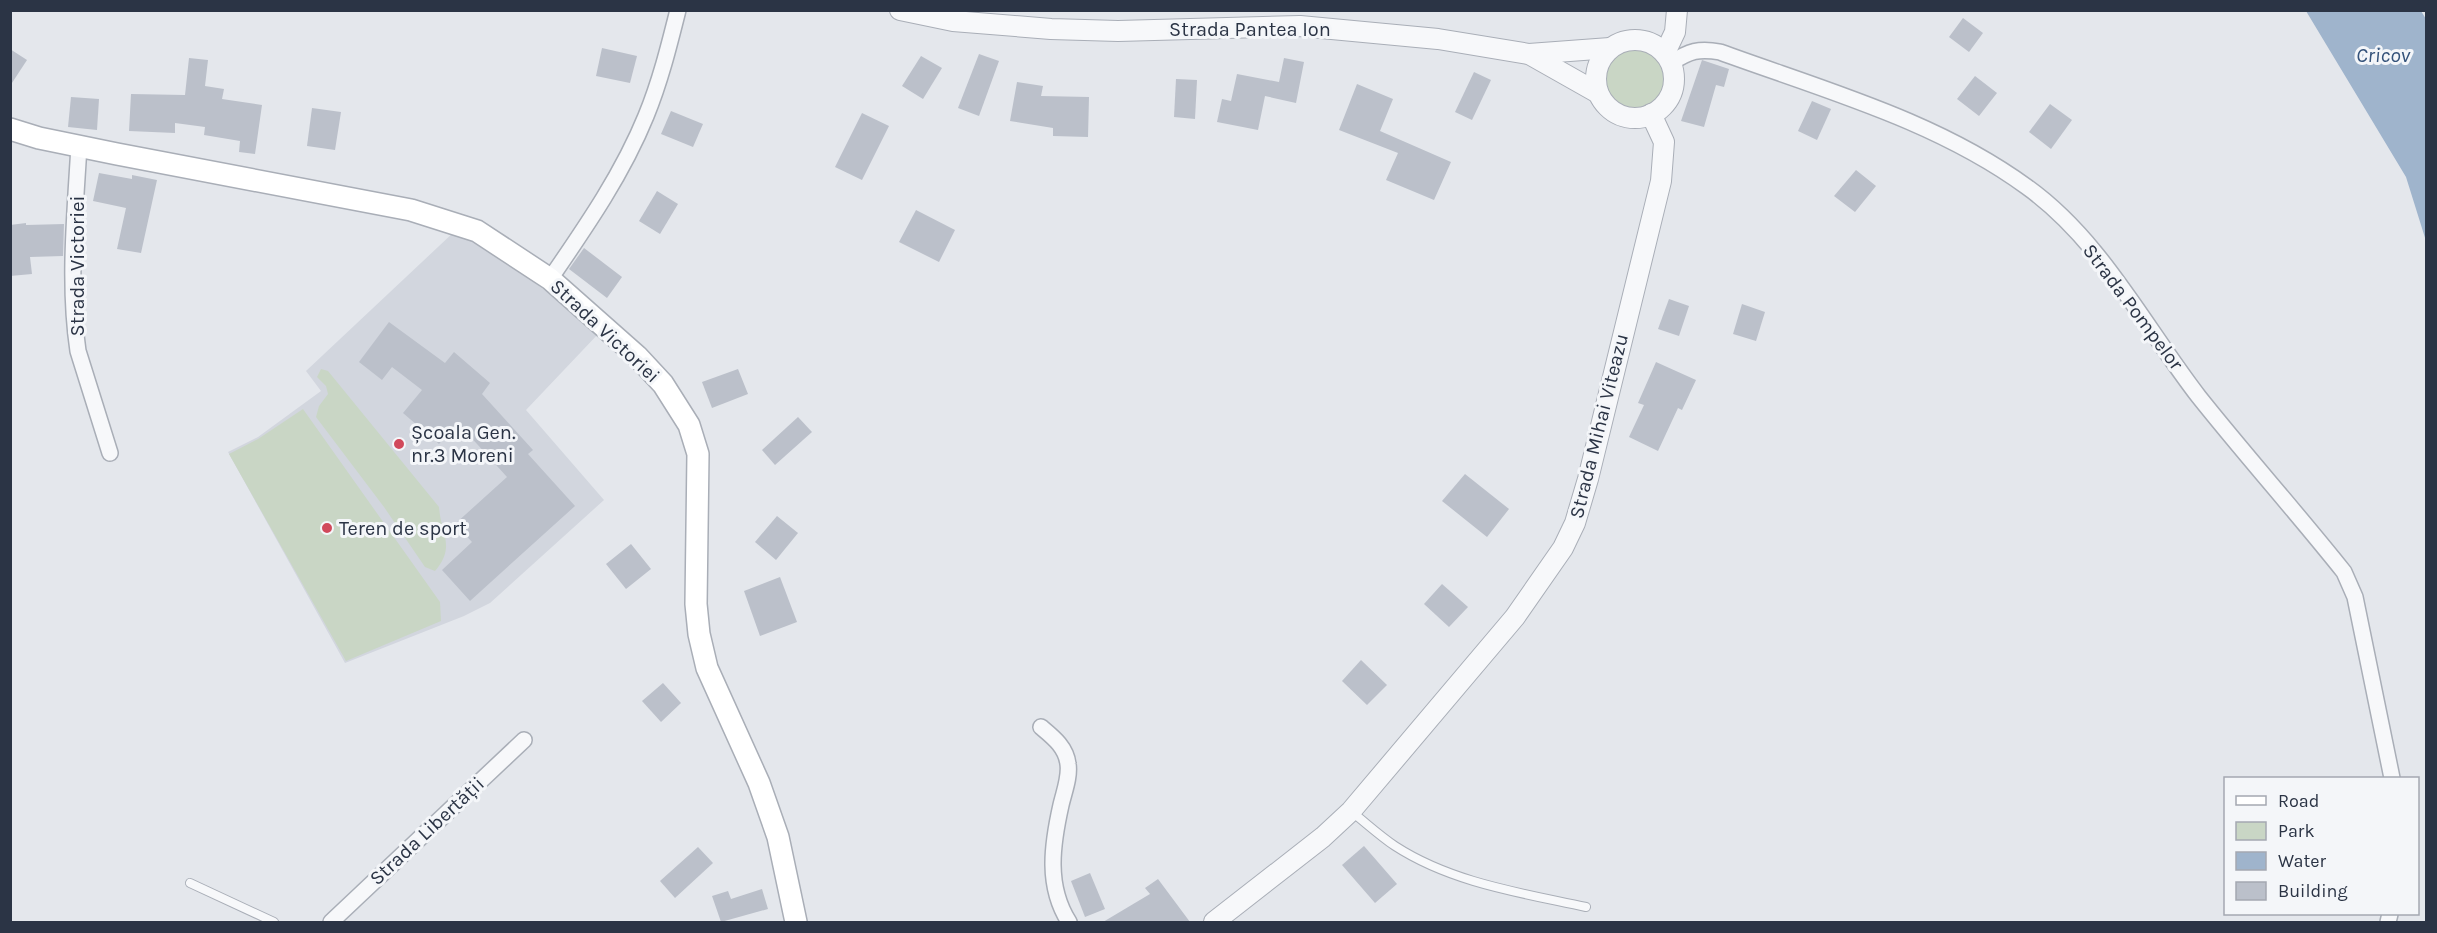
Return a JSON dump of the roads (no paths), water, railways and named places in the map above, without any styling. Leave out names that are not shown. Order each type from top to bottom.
[{"type":"main road","name":"Strada Victoriei","points":[[10,129],[79,146],[429,215],[477,231],[550,279],[637,356],[663,384],[689,424],[698,454],[696,604],[699,634],[707,668],[759,783],[778,837],[796,922]]},
{"type":"street","points":[[550,279],[625,161],[646,116],[664,63],[678,10]]},
{"type":"street","name":"Strada Pantea Ion","points":[[900,10],[953,21],[1118,31],[1300,26],[1368,30],[1529,54],[1610,48]]},
{"type":"street","points":[[1668,58],[1645,40],[1626,40],[1610,48],[1601,57],[1596,69],[1598,93],[1604,104],[1626,117],[1639,118],[1652,114],[1669,98],[1674,87],[1668,58],[1675,32],[1677,10]]},
{"type":"street","name":"Strada Pompelor","points":[[1668,58],[1701,49],[1720,52],[1908,122],[1980,157],[2027,187],[2059,214],[2092,248],[2199,396],[2344,572],[2355,597],[2392,777]]},
{"type":"street","name":"Strada Pantea Ion","points":[[1529,54],[1598,93]]},
{"type":"street","name":"Strada Mihai Viteazu","points":[[1214,922],[1323,837],[1351,811],[1515,617],[1563,548],[1575,523],[1607,405],[1665,161],[1664,142],[1652,114]]},
{"type":"street","name":"Strada Victoriei","points":[[79,146],[74,230],[76,334],[78,351],[110,453]]},
{"type":"street","points":[[1041,727],[1060,743],[1068,763],[1066,784],[1052,845],[1053,880],[1063,913],[1069,922]]},
{"type":"street","name":"Strada Libertății","points":[[331,922],[524,740]]},
{"type":"lane","points":[[1351,811],[1395,846],[1452,873],[1500,889],[1586,907]]},
{"type":"lane","points":[[190,883],[274,922]]},
{"type":"water","name":"Cricov","points":[[2306,11],[2421,11],[2426,19],[2426,241],[2406,177]]},
{"type":"place","name":"Școala Gen. nr.3 Moreni","points":[[399,444]]},
{"type":"place","name":"Teren de sport","points":[[327,528]]}]
